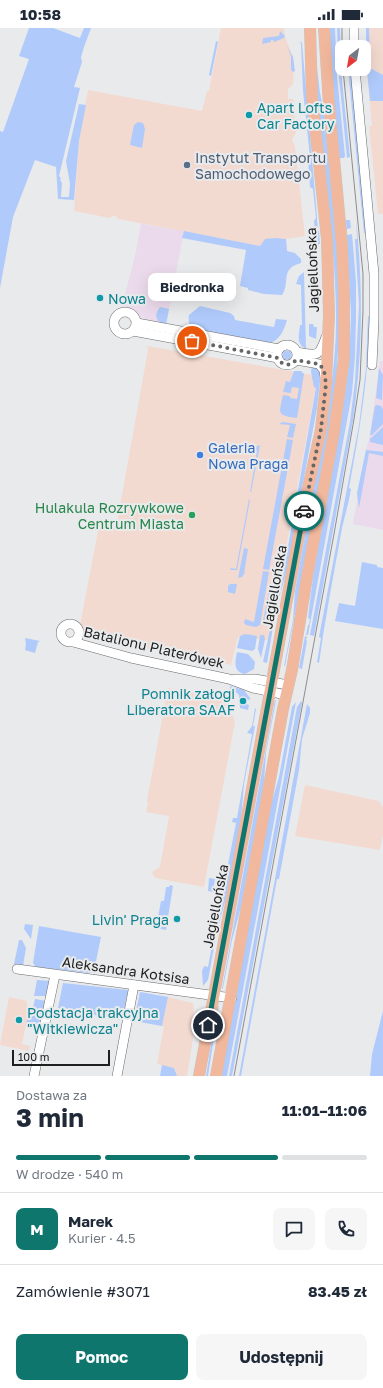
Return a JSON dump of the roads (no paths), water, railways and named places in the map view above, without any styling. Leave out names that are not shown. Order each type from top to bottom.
[{"type":"main road","name":"Jagiellońska","points":[[199,1076],[305,502],[321,429],[326,384],[328,332],[327,239],[312,98],[310,28]]},
{"type":"main road","points":[[216,1076],[232,998],[257,850],[334,432],[344,359],[342,245],[329,104],[324,28]]},
{"type":"street","points":[[354,28],[354,40]]},
{"type":"street","points":[[356,76],[374,274],[372,365]]},
{"type":"street","points":[[135,327],[278,353]]},
{"type":"street","points":[[297,356],[318,354],[322,350],[328,332]]},
{"type":"street","points":[[278,353],[284,345],[288,345],[294,347],[297,356]]},
{"type":"street","points":[[278,353],[281,363],[286,365],[292,364],[297,356]]},
{"type":"street","points":[[297,356],[319,364],[324,370],[326,384]]},
{"type":"street","name":"Batalionu Platerówek","points":[[73,642],[132,658],[229,679],[250,679],[271,687],[287,690]]},
{"type":"street","name":"Aleksandra Kotsisa","points":[[17,969],[232,998]]},
{"type":"street","points":[[34,1076],[55,975]]},
{"type":"street","points":[[117,1076],[134,985]]},
{"type":"tram line","points":[[342,28],[342,40]]},
{"type":"tram line","points":[[234,1076],[334,534],[360,380],[363,274],[344,76]]},
{"type":"place","name":"Apart Lofts Car Factory","points":[[249,115]]},
{"type":"place","name":"Instytut Transportu Samochodowego","points":[[187,165]]},
{"type":"place","name":"Nowa","points":[[100,298]]},
{"type":"place","name":"Biedronka","points":[[192,341]]},
{"type":"place","name":"Galeria Nowa Praga","points":[[200,455]]},
{"type":"place","name":"Hulakula Rozrywkowe Centrum Miasta","points":[[192,515]]},
{"type":"place","name":"Pomnik załogi Liberatora SAAF","points":[[243,701]]},
{"type":"place","name":"Livin' Praga","points":[[177,919]]},
{"type":"place","name":"Podstacja trakcyjna \"Witkiewicza\"","points":[[19,1020]]}]
